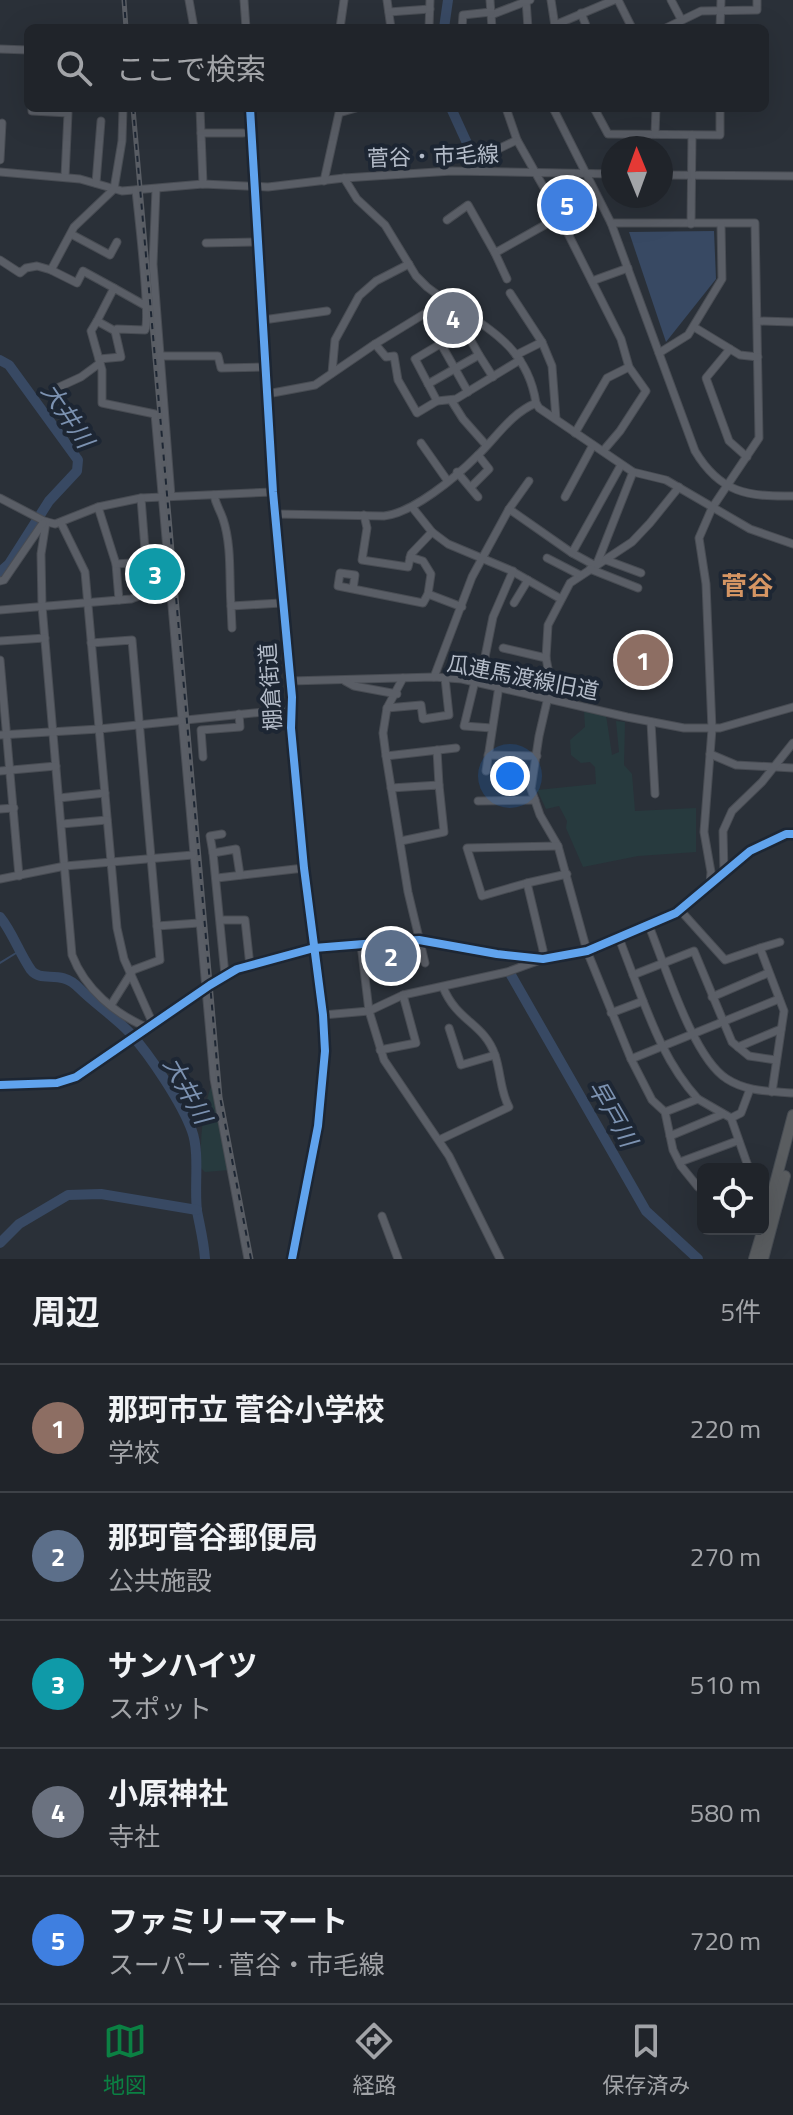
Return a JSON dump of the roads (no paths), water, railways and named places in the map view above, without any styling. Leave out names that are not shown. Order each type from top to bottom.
[{"type":"highway","points":[[769,1192],[793,1115]]},
{"type":"highway","points":[[763,1259],[793,1147]]},
{"type":"highway","points":[[754,1259],[761,1235]]},
{"type":"street","points":[[189,0],[193,24]]},
{"type":"street","points":[[244,0],[246,24]]},
{"type":"street","points":[[341,24],[344,0]]},
{"type":"street","points":[[387,0],[390,24]]},
{"type":"street","points":[[429,24],[430,0]]},
{"type":"street","points":[[490,0],[492,24]]},
{"type":"street","points":[[551,0],[555,24]]},
{"type":"street","points":[[561,24],[616,0],[630,24]]},
{"type":"street","points":[[671,0],[681,19]]},
{"type":"street","points":[[720,24],[721,0]]},
{"type":"street","points":[[674,24],[701,11],[757,10],[757,0]]},
{"type":"street","points":[[462,24],[463,15],[491,13],[527,1],[528,24]]},
{"type":"street","points":[[389,12],[430,9]]},
{"type":"street","points":[[581,13],[585,24]]},
{"type":"street","points":[[0,39],[1,49],[24,50]]},
{"type":"street","points":[[50,112],[68,113],[65,177]]},
{"type":"street","points":[[51,270],[71,234],[114,189],[122,141],[123,112]]},
{"type":"street","points":[[200,112],[203,184]]},
{"type":"street","name":"棚倉街道","points":[[250,112],[273,492],[293,709],[291,728],[304,868],[323,1015],[324,1068],[318,1126],[292,1259]]},
{"type":"street","points":[[324,181],[339,112]]},
{"type":"street","points":[[507,112],[517,140],[621,339],[629,367],[646,391],[603,451]]},
{"type":"street","points":[[555,112],[611,223],[695,451],[704,467],[716,479],[741,493],[793,496]]},
{"type":"street","points":[[596,112],[608,134],[692,135],[720,135],[720,112]]},
{"type":"street","points":[[655,134],[656,112]]},
{"type":"street","points":[[96,183],[101,121]]},
{"type":"street","points":[[0,160],[2,123]]},
{"type":"street","points":[[201,133],[243,133]]},
{"type":"street","points":[[691,224],[692,135]]},
{"type":"street","points":[[494,151],[517,140]]},
{"type":"street","name":"菅谷・市毛線","points":[[0,172],[65,177],[114,189],[136,190],[203,184],[255,187],[452,171],[601,174]]},
{"type":"street","points":[[673,175],[793,176]]},
{"type":"street","points":[[344,178],[357,199],[385,225],[427,287],[502,338],[530,375],[539,408],[633,472],[666,480],[750,529],[793,544]]},
{"type":"street","points":[[156,189],[153,264],[171,496]]},
{"type":"street","points":[[115,331],[145,330],[147,325],[136,190]]},
{"type":"street","points":[[447,220],[468,205],[507,279]]},
{"type":"street","points":[[495,253],[559,217]]},
{"type":"street","points":[[611,223],[755,223],[759,438],[712,508],[699,538],[706,584],[712,729],[704,832],[710,884]]},
{"type":"street","points":[[659,353],[688,335],[722,279],[721,224]]},
{"type":"street","points":[[71,234],[110,255],[117,242]]},
{"type":"street","points":[[206,243],[258,242]]},
{"type":"street","points":[[0,260],[20,273],[37,266],[77,283],[83,271],[146,306]]},
{"type":"street","points":[[332,373],[335,340],[359,296],[376,281],[409,264]]},
{"type":"street","points":[[592,281],[628,268]]},
{"type":"street","points":[[114,288],[91,331],[100,361],[102,403],[155,414],[214,1079],[248,1259]]},
{"type":"street","points":[[510,293],[542,342],[552,366],[556,419]]},
{"type":"street","points":[[267,394],[315,385],[447,300]]},
{"type":"street","points":[[263,320],[327,311]]},
{"type":"street","points":[[57,388],[81,377],[100,361],[121,357],[115,331],[97,321]]},
{"type":"street","points":[[437,401],[415,359],[479,321]]},
{"type":"street","points":[[758,321],[793,322]]},
{"type":"street","points":[[694,327],[740,355],[758,357]]},
{"type":"street","points":[[465,330],[493,377]]},
{"type":"street","points":[[375,344],[386,357],[394,356],[398,380],[417,413],[437,401],[451,400],[468,392],[542,342]]},
{"type":"street","points":[[441,344],[468,392]]},
{"type":"street","points":[[730,349],[706,378],[729,441],[747,457]]},
{"type":"street","points":[[428,384],[479,355]]},
{"type":"street","points":[[160,356],[218,356],[221,368],[265,367]]},
{"type":"street","points":[[575,433],[607,378],[629,367]]},
{"type":"street","points":[[451,400],[486,445]]},
{"type":"street","points":[[275,514],[393,515],[412,507],[478,455],[519,411],[536,403]]},
{"type":"street","points":[[421,443],[447,480]]},
{"type":"street","points":[[565,497],[593,445]]},
{"type":"street","points":[[471,487],[489,469],[478,455]]},
{"type":"street","points":[[572,553],[621,465]]},
{"type":"street","points":[[457,472],[478,497]]},
{"type":"street","points":[[593,568],[633,472]]},
{"type":"street","points":[[434,677],[472,577],[509,509],[529,481]]},
{"type":"street","points":[[679,487],[632,542],[570,583],[548,625],[546,658],[550,698],[539,736],[531,789],[558,846],[587,951],[611,1013],[652,1100],[665,1112],[680,1162],[697,1182]]},
{"type":"street","points":[[0,498],[42,520],[61,523],[98,507],[141,498],[273,492]]},
{"type":"street","points":[[214,495],[228,549],[232,628]]},
{"type":"street","points":[[116,564],[146,562],[141,498]]},
{"type":"street","points":[[98,507],[116,564],[119,600]]},
{"type":"street","points":[[412,507],[432,532],[448,544],[513,571],[561,599]]},
{"type":"street","points":[[509,509],[593,568],[638,588]]},
{"type":"street","points":[[364,515],[367,528],[362,560],[408,567],[410,557],[432,532]]},
{"type":"street","points":[[0,581],[4,580],[42,520]]},
{"type":"street","points":[[42,520],[42,606],[72,955],[78,971],[111,1005],[125,1017],[147,1028]]},
{"type":"street","points":[[61,523],[85,572],[119,944],[147,1028]]},
{"type":"street","points":[[353,589],[423,603],[428,594],[431,574],[423,561],[410,557]]},
{"type":"street","points":[[547,558],[580,575]]},
{"type":"street","points":[[606,560],[641,573]]},
{"type":"street","points":[[492,728],[464,726],[475,681],[484,662],[493,617],[513,571]]},
{"type":"street","points":[[514,603],[528,580]]},
{"type":"street","points":[[0,610],[131,599],[170,584]]},
{"type":"street","points":[[428,594],[462,607]]},
{"type":"street","points":[[231,606],[281,603]]},
{"type":"street","points":[[0,641],[45,638]]},
{"type":"street","points":[[91,643],[132,640],[160,960],[130,973],[111,1005]]},
{"type":"street","points":[[503,648],[546,658]]},
{"type":"street","points":[[0,661],[3,734],[10,771],[19,876]]},
{"type":"street","name":"瓜連馬渡線旧道","points":[[290,681],[434,677],[475,681],[651,722],[712,729],[793,707]]},
{"type":"street","points":[[403,678],[387,708],[383,733],[425,963]]},
{"type":"street","points":[[387,708],[421,705],[423,719],[449,715],[445,678]]},
{"type":"street","points":[[343,680],[354,686],[397,694]]},
{"type":"street","points":[[486,771],[499,686]]},
{"type":"street","points":[[3,734],[99,729],[293,709]]},
{"type":"street","points":[[203,757],[201,730],[240,727],[239,714]]},
{"type":"street","points":[[651,722],[655,794]]},
{"type":"street","points":[[724,873],[723,831],[732,811],[793,743]]},
{"type":"street","points":[[386,756],[456,748]]},
{"type":"street","points":[[401,841],[444,832],[437,750]]},
{"type":"street","points":[[710,754],[736,765],[793,768]]},
{"type":"street","points":[[488,755],[537,756]]},
{"type":"street","points":[[0,771],[56,766]]},
{"type":"street","points":[[391,788],[439,785]]},
{"type":"street","points":[[59,798],[105,793]]},
{"type":"street","points":[[478,801],[535,800]]},
{"type":"street","points":[[0,809],[14,808]]},
{"type":"street","points":[[62,824],[107,820]]},
{"type":"street","points":[[222,834],[210,836],[217,878],[225,975]]},
{"type":"street","points":[[323,1015],[369,1011],[403,995],[507,972],[543,959],[587,951],[680,910],[750,851],[786,834],[793,834]]},
{"type":"street","points":[[558,846],[467,848],[482,896],[567,874]]},
{"type":"street","points":[[213,853],[236,849],[240,875]]},
{"type":"street","points":[[0,879],[65,866],[193,855]]},
{"type":"street","points":[[217,878],[304,868]]},
{"type":"street","points":[[527,883],[543,959]]},
{"type":"street","points":[[680,910],[725,960],[780,942]]},
{"type":"street","points":[[221,920],[245,920],[250,966]]},
{"type":"street","points":[[157,926],[199,923]]},
{"type":"street","points":[[649,926],[701,1050],[715,1069],[727,1079],[750,1089],[793,1093]]},
{"type":"street","points":[[619,938],[662,1047],[679,1076],[698,1099],[731,1118],[744,1163]]},
{"type":"street","points":[[0,1085],[66,1081],[87,1070],[225,975],[314,948],[419,940],[543,959]]},
{"type":"street","points":[[633,975],[711,943]]},
{"type":"street","points":[[361,944],[369,1011],[389,1071],[439,1140],[500,1259]]},
{"type":"street","points":[[760,948],[784,1011],[772,1092]]},
{"type":"street","points":[[694,951],[732,1042],[749,1056],[776,1060]]},
{"type":"street","points":[[712,997],[768,973]]},
{"type":"street","points":[[439,1140],[509,1107],[495,1055],[486,1036],[453,1008],[443,987]]},
{"type":"street","points":[[380,1050],[416,1043],[403,995]]},
{"type":"street","points":[[631,1059],[779,999]]},
{"type":"street","points":[[611,1013],[643,1001]]},
{"type":"street","points":[[449,1028],[461,1065],[495,1055]]},
{"type":"street","points":[[738,1047],[781,1029]]},
{"type":"street","points":[[731,1118],[741,1113],[750,1089]]},
{"type":"street","points":[[665,1112],[698,1099]]},
{"type":"street","points":[[670,1136],[723,1114]]},
{"type":"street","points":[[680,1162],[737,1141]]},
{"type":"street","points":[[382,1216],[398,1259]]},
{"type":"water","points":[[714,231],[716,279],[666,342],[629,232]]},
{"type":"waterway","name":"早戸川","points":[[445,24],[448,0]]},
{"type":"waterway","name":"早戸川","points":[[453,112],[477,165]]},
{"type":"waterway","name":"大井川","points":[[0,360],[9,365],[78,460],[77,471],[49,501],[9,564],[0,572]]},
{"type":"waterway","name":"大井川","points":[[0,917],[31,970],[40,976],[72,982],[118,1021],[147,1054],[173,1093],[194,1140],[197,1211],[205,1259]]},
{"type":"waterway","points":[[0,963],[21,950]]},
{"type":"waterway","name":"早戸川","points":[[511,975],[646,1211],[698,1259]]},
{"type":"waterway","points":[[0,1243],[19,1224],[68,1195],[101,1194],[197,1210]]},
{"type":"railway","points":[[124,0],[126,24]]},
{"type":"railway","points":[[133,112],[220,1097],[251,1259]]},
{"type":"place","name":"ファミリーマート","points":[[567,205]]},
{"type":"place","name":"小原神社","points":[[453,318]]},
{"type":"place","name":"サンハイツ","points":[[155,574]]},
{"type":"place","name":"那珂市立 菅谷小学校","points":[[643,660]]},
{"type":"place","name":"那珂菅谷郵便局","points":[[391,956]]},
{"type":"district","name":"菅谷","points":[[747,585]]}]
